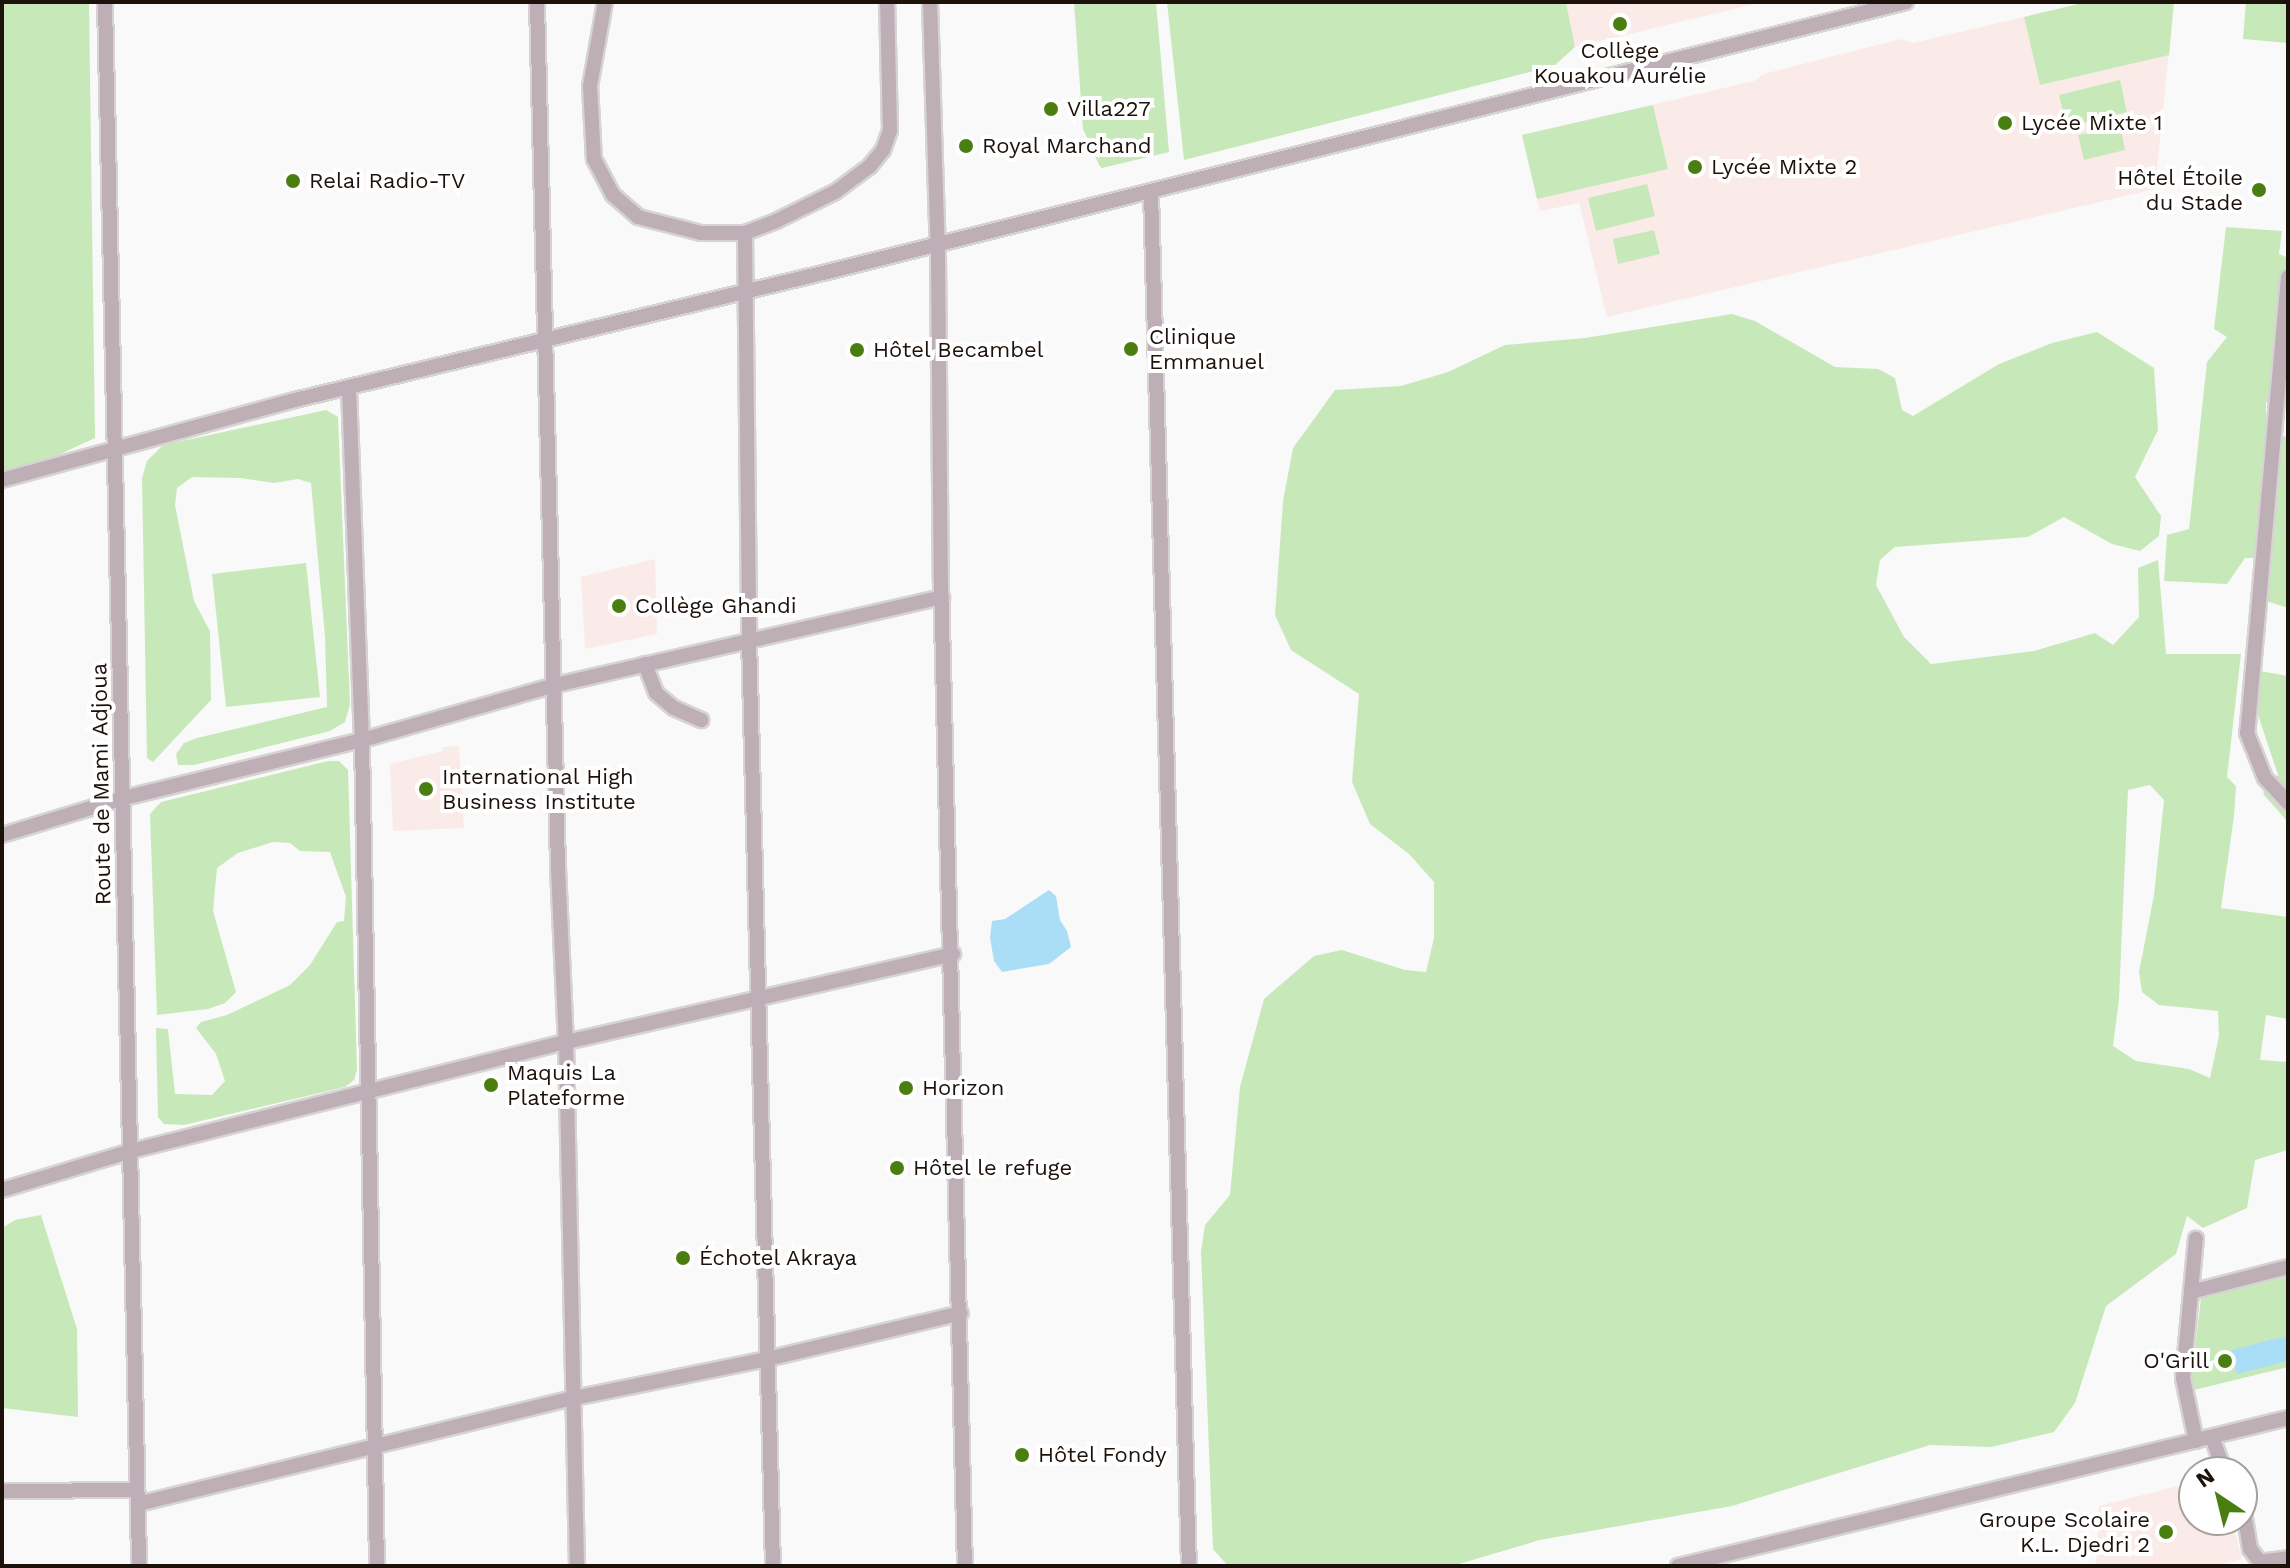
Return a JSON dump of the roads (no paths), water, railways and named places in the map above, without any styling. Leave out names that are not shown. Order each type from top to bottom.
[{"type":"street","name":"Route de Mami Adjoua","points":[[105,2],[139,1566]]},
{"type":"street","points":[[537,2],[558,868],[566,1042],[577,1566]]},
{"type":"street","points":[[605,2],[590,86],[594,159],[603,182],[638,217],[701,233],[745,233],[804,208],[856,180],[883,150],[890,131],[892,98],[887,2]]},
{"type":"street","points":[[930,2],[965,1566]]},
{"type":"street","points":[[2,480],[115,446],[1151,192],[1906,2]]},
{"type":"street","points":[[1151,192],[1189,1566]]},
{"type":"street","points":[[745,233],[749,638],[761,996],[773,1566]]},
{"type":"street","points":[[2288,277],[2247,733],[2265,778],[2288,803]]},
{"type":"street","points":[[349,388],[362,740],[377,1566]]},
{"type":"street","points":[[2,835],[124,798],[362,740],[555,685],[749,638],[942,597]]},
{"type":"street","points":[[645,664],[656,693],[674,708],[701,720]]},
{"type":"street","points":[[2,1190],[131,1151],[566,1042],[953,954]]},
{"type":"street","points":[[2196,1239],[2183,1378],[2196,1441]]},
{"type":"street","points":[[2191,1292],[2288,1267]]},
{"type":"street","points":[[2,1491],[138,1497],[374,1446],[574,1398],[767,1359],[961,1313]]},
{"type":"street","points":[[1678,1566],[2288,1418]]},
{"type":"street","points":[[2212,1437],[2219,1456]]},
{"type":"street","points":[[2248,1536],[2250,1549],[2260,1562],[2288,1558]]},
{"type":"water","points":[[1049,890],[1056,896],[1060,920],[1071,947],[1049,964],[1002,972],[994,961],[990,938],[992,921],[1005,919]]},
{"type":"water","points":[[2286,1336],[2288,1361],[2237,1374],[2231,1350]]},
{"type":"place","name":"Collège Kouakou Aurélie","points":[[1620,24]]},
{"type":"place","name":"Villa227","points":[[1051,109]]},
{"type":"place","name":"Lycée Mixte 1","points":[[2005,123]]},
{"type":"place","name":"Royal Marchand","points":[[966,146]]},
{"type":"place","name":"Lycée Mixte 2","points":[[1695,167]]},
{"type":"place","name":"Relai Radio-TV","points":[[293,181]]},
{"type":"place","name":"Hôtel Étoile du Stade","points":[[2259,190]]},
{"type":"place","name":"Clinique Emmanuel","points":[[1131,349]]},
{"type":"place","name":"Hôtel Becambel","points":[[857,350]]},
{"type":"place","name":"Collège Ghandi","points":[[619,606]]},
{"type":"place","name":"International High Business Institute","points":[[426,789]]},
{"type":"place","name":"Maquis La Plateforme","points":[[491,1085]]},
{"type":"place","name":"Horizon","points":[[906,1088]]},
{"type":"place","name":"Hôtel le refuge","points":[[897,1168]]},
{"type":"place","name":"Échotel Akraya","points":[[683,1258]]},
{"type":"place","name":"O'Grill","points":[[2225,1361]]},
{"type":"place","name":"Hôtel Fondy","points":[[1022,1455]]},
{"type":"place","name":"Groupe Scolaire K.L. Djedri 2","points":[[2166,1532]]}]
